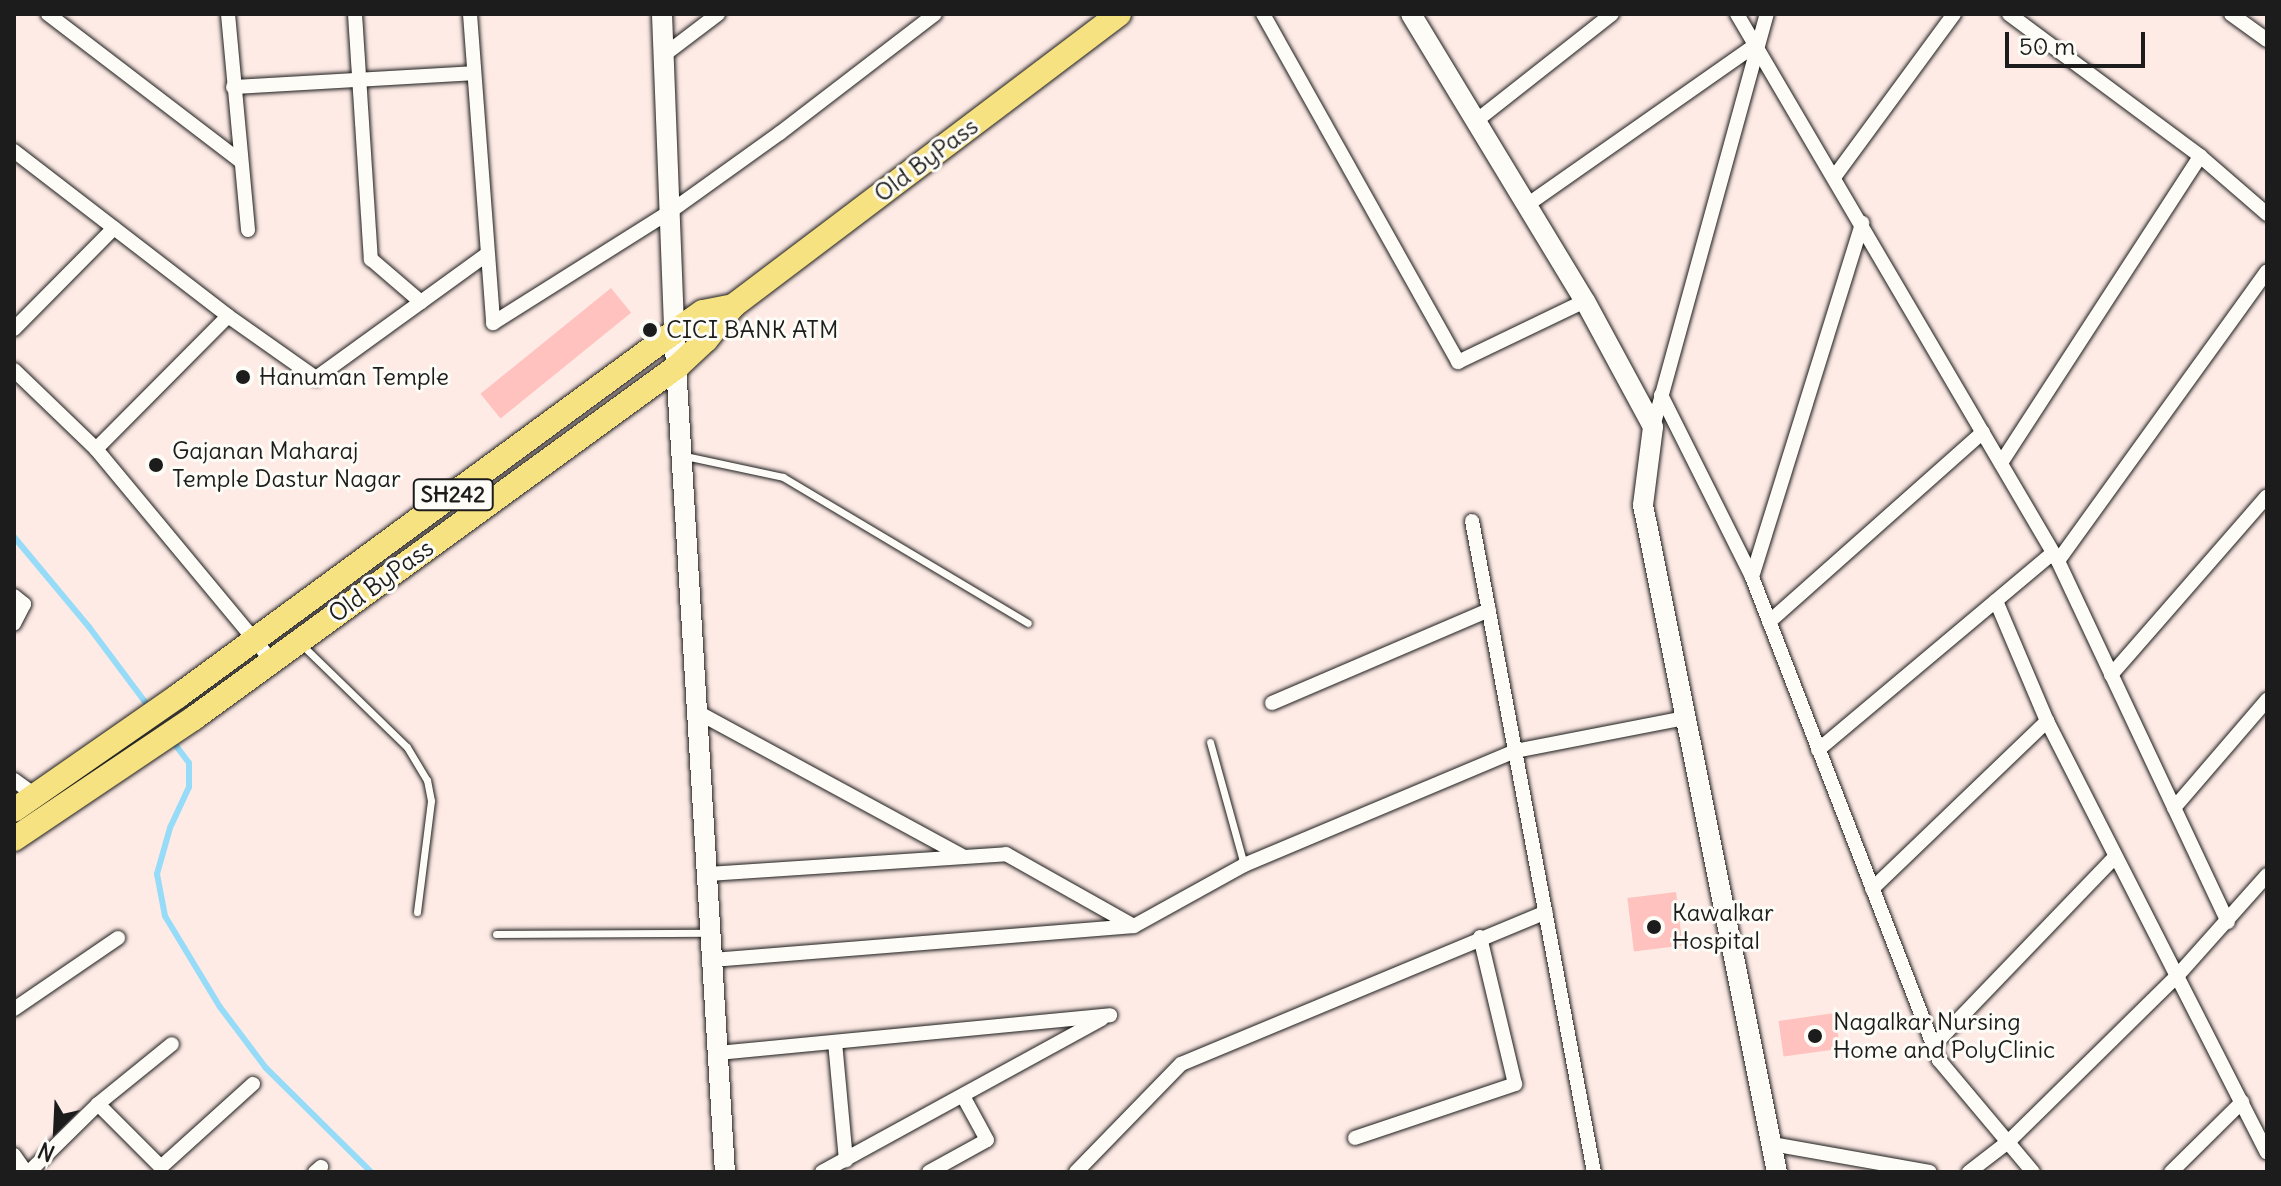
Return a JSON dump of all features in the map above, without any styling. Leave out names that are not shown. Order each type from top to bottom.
[{"type":"main road","name":"Old ByPass","points":[[14,839],[194,718],[678,366],[706,340],[733,306],[1119,14]]},
{"type":"main road","name":"Old ByPass","points":[[14,810],[126,734],[674,332],[703,312],[733,306]]},
{"type":"street","points":[[48,14],[240,161]]},
{"type":"street","points":[[228,14],[248,230]]},
{"type":"street","points":[[355,14],[371,259],[421,302]]},
{"type":"street","points":[[470,14],[493,323],[671,211],[780,133],[935,14]]},
{"type":"street","points":[[662,14],[674,332],[684,456],[725,1172]]},
{"type":"street","points":[[664,55],[718,14]]},
{"type":"street","points":[[1263,14],[1458,362],[1585,301]]},
{"type":"street","points":[[1476,121],[1612,14]]},
{"type":"street","points":[[1737,14],[1835,176],[2055,557],[2228,922]]},
{"type":"street","points":[[1767,14],[1661,395],[1653,427],[1643,505],[1777,1172]]},
{"type":"street","points":[[1835,176],[1954,14]]},
{"type":"street","points":[[2009,14],[2200,156],[2267,214]]},
{"type":"street","points":[[2231,14],[2267,40]]},
{"type":"street","points":[[1417,17],[1585,301],[1653,427]]},
{"type":"street","points":[[1527,205],[1757,44]]},
{"type":"street","points":[[233,87],[474,73]]},
{"type":"street","points":[[14,151],[228,316],[316,378],[487,254]]},
{"type":"street","points":[[2001,463],[2200,156]]},
{"type":"street","points":[[1752,577],[1862,223]]},
{"type":"street","points":[[14,329],[114,228]]},
{"type":"street","points":[[1818,750],[1996,601],[2055,557],[2267,271]]},
{"type":"street","points":[[96,449],[228,316]]},
{"type":"street","points":[[14,370],[96,449],[257,639],[272,661]]},
{"type":"street","points":[[1661,395],[1752,577],[1939,1060],[2033,1172]]},
{"type":"street","points":[[1769,622],[1983,432]]},
{"type":"street","points":[[2111,675],[2267,496]]},
{"type":"street","points":[[1472,521],[1594,1172]]},
{"type":"street","points":[[14,596],[24,604],[14,624]]},
{"type":"street","points":[[1996,601],[2047,721],[2267,1152]]},
{"type":"street","points":[[1272,703],[1489,610]]},
{"type":"street","points":[[2174,808],[2267,700]]},
{"type":"street","points":[[699,713],[963,857]]},
{"type":"street","points":[[713,960],[1134,926],[1244,865],[1515,751],[1684,718]]},
{"type":"street","points":[[1872,889],[2047,721]]},
{"type":"street","points":[[14,780],[35,795]]},
{"type":"street","points":[[708,874],[1006,854],[1134,926]]},
{"type":"street","points":[[1934,1045],[2115,857]]},
{"type":"street","points":[[1969,1172],[2008,1142],[2178,975],[2267,875]]},
{"type":"street","points":[[1076,1172],[1181,1064],[1546,912]]},
{"type":"street","points":[[1355,1138],[1515,1084],[1480,937]]},
{"type":"street","points":[[14,1009],[118,938]]},
{"type":"street","points":[[718,1053],[1110,1015],[822,1172]]},
{"type":"street","points":[[835,1042],[846,1160]]},
{"type":"street","points":[[14,1155],[28,1172],[98,1104],[172,1044]]},
{"type":"street","points":[[98,1104],[161,1167],[253,1084]]},
{"type":"street","points":[[929,1172],[987,1140],[963,1096]]},
{"type":"street","points":[[2171,1172],[2242,1102]]},
{"type":"street","points":[[1772,1144],[1930,1172]]},
{"type":"lane","points":[[684,456],[783,477],[1028,623]]},
{"type":"lane","points":[[298,642],[407,747],[423,771],[431,801],[417,912]]},
{"type":"lane","points":[[1210,742],[1244,865]]},
{"type":"lane","points":[[496,934],[712,933]]},
{"type":"building","points":[[611,288],[631,313],[501,419],[480,394]]},
{"type":"building","points":[[1676,892],[1683,946],[1634,952],[1627,898]]},
{"type":"building","points":[[1835,1013],[1840,1049],[1784,1057],[1779,1021]]},
{"type":"waterway","points":[[14,537],[89,627],[151,710]]},
{"type":"waterway","points":[[171,739],[189,763],[189,787],[170,828],[157,874],[165,916],[220,1007],[266,1068],[371,1172]]},
{"type":"place","name":"CICI BANK ATM","points":[[650,330]]},
{"type":"place","name":"Hanuman Temple","points":[[243,377]]},
{"type":"place","name":"Gajanan Maharaj Temple Dastur Nagar","points":[[156,465]]},
{"type":"place","name":"Kawalkar Hospital","points":[[1654,927]]},
{"type":"place","name":"Nagalkar Nursing Home and PolyClinic","points":[[1815,1036]]}]
